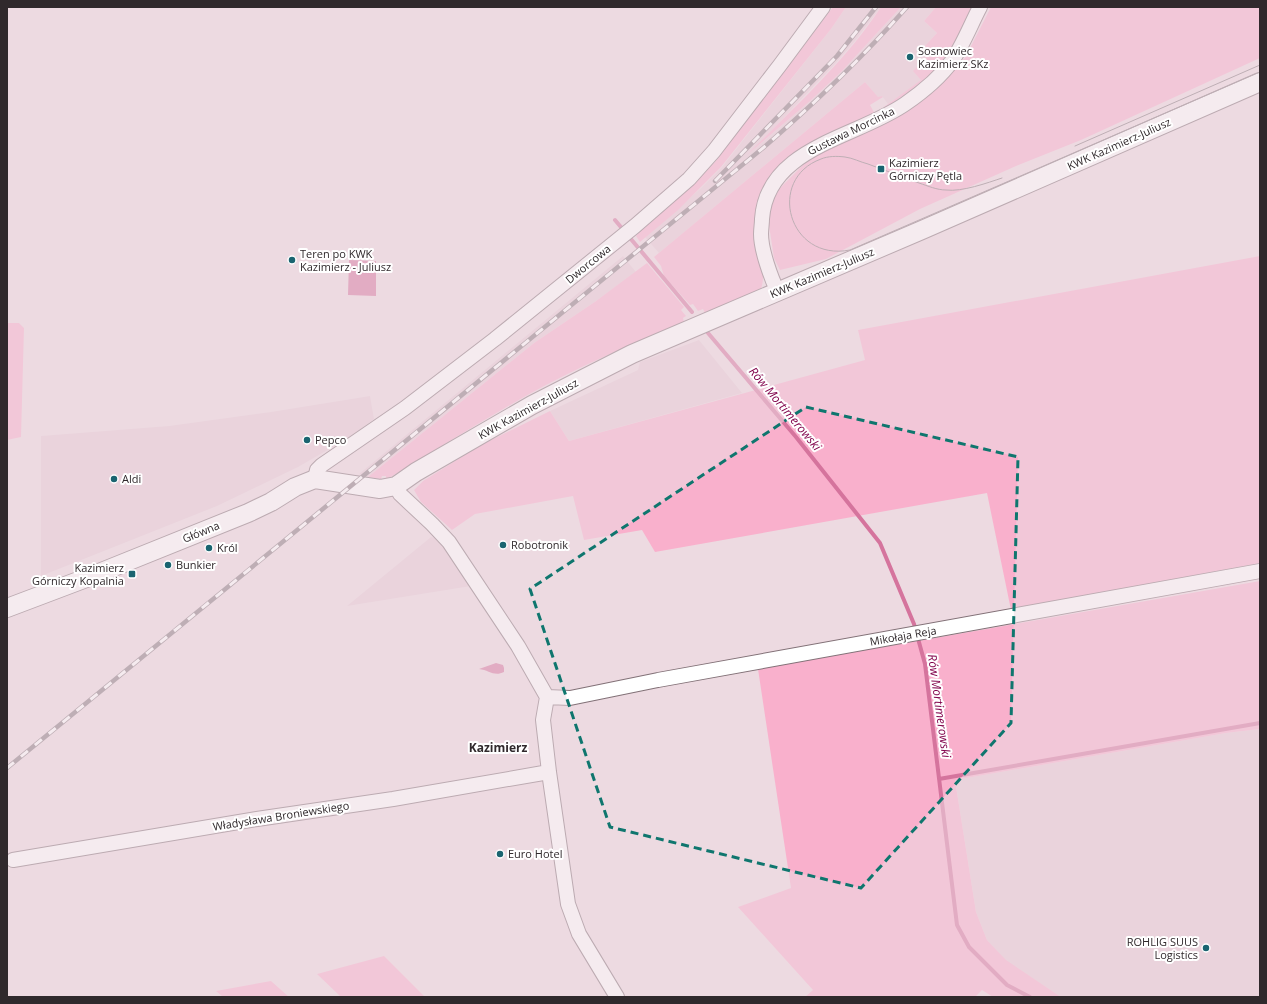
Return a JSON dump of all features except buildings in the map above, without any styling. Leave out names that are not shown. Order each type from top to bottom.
[{"type":"street","name":"Dworcowa","points":[[315,479],[318,470],[322,465],[423,395],[495,339],[635,226],[689,179],[714,151],[823,7]]},
{"type":"street","name":"Gustawa Morcinka","points":[[778,292],[769,272],[761,236],[762,214],[767,194],[776,179],[790,165],[809,151],[878,120],[906,103],[931,82],[952,61],[980,7]]},
{"type":"street","name":"KWK Kazimierz-Juliusz","points":[[396,486],[416,472],[532,405],[632,354],[1260,82]]},
{"type":"street","points":[[315,479],[380,489],[396,486],[400,494],[450,542],[518,646],[546,697],[543,720],[568,904],[579,934],[617,997]]},
{"type":"street","name":"Główna","points":[[7,608],[89,577],[248,513],[271,502],[295,487],[315,479]]},
{"type":"street","name":"Mikołaja Reja","points":[[546,697],[570,698],[665,679],[1260,571]]},
{"type":"street","name":"Władysława Broniewskiego","points":[[13,860],[257,819],[401,798],[549,772]]},
{"type":"highlighted area","points":[[806,407],[1018,457],[1011,723],[861,888],[610,827],[530,589]]},
{"type":"shaded area","points":[[833,7],[846,7],[831,29],[721,167],[677,211],[640,242],[636,236],[642,229],[698,180],[715,162]]},
{"type":"shaded area","points":[[846,7],[881,7],[835,64],[752,151],[842,71],[901,7],[936,7],[924,21],[937,33],[921,50],[927,56],[922,80],[888,104],[882,96],[878,98],[865,82],[659,253],[645,237],[700,189],[722,167],[831,29]]},
{"type":"shaded area","points":[[881,7],[901,7],[842,71],[810,101],[747,155],[835,66],[867,27]]},
{"type":"shaded area","points":[[936,7],[973,7],[957,41],[940,66],[914,90],[884,110],[884,107],[921,80],[913,71],[927,56],[921,50],[937,33],[924,21]]},
{"type":"shaded area","points":[[991,7],[1260,7],[1260,58],[1081,140],[1016,166],[920,209],[826,259],[780,270],[774,258],[768,219],[775,193],[810,158],[863,134],[912,108],[965,58]]},
{"type":"shaded area","points":[[865,82],[878,97],[883,97],[870,105],[875,114],[762,191],[757,207],[755,224],[763,273],[761,289],[705,313],[703,309],[698,311],[693,304],[690,305],[664,276],[661,266],[654,257]]},
{"type":"shaded area","points":[[623,256],[636,272],[534,343],[368,477],[359,474]]},
{"type":"shaded area","points":[[1260,256],[1260,563],[1011,610],[987,493],[655,552],[642,530],[584,540],[573,496],[475,514],[452,530],[421,502],[414,490],[423,481],[481,445],[550,411],[569,441],[865,360],[858,330]]},
{"type":"shaded area","points":[[349,260],[376,261],[376,296],[348,295]]},
{"type":"shaded area","points":[[647,263],[684,307],[681,310],[686,316],[683,318],[684,322],[609,354],[559,378],[509,405],[389,478],[386,479],[386,476],[382,476],[381,479],[368,477],[534,343],[596,301]]},
{"type":"shaded area","points":[[7,323],[19,323],[24,328],[21,437],[7,440]]},
{"type":"shaded area","points":[[699,340],[742,393],[569,441],[550,411],[638,370],[640,362]]},
{"type":"shaded area","points":[[370,396],[374,419],[350,437],[298,467],[217,506],[41,576],[41,436],[169,426],[271,412]]},
{"type":"shaded area","points":[[431,537],[441,540],[471,586],[347,606]]},
{"type":"shaded area","points":[[1260,581],[1260,729],[1226,733],[955,780],[976,912],[987,940],[1006,960],[1061,997],[993,997],[982,990],[975,997],[805,997],[813,990],[738,907],[791,888],[758,669]]},
{"type":"shaded area","points":[[496,663],[503,665],[504,672],[494,674],[479,669]]},
{"type":"shaded area","points":[[1260,729],[1260,997],[1061,997],[1006,961],[987,940],[976,912],[955,780],[1226,733]]},
{"type":"shaded area","points":[[384,956],[425,997],[341,997],[317,974]]},
{"type":"shaded area","points":[[271,981],[289,997],[223,997],[216,991]]},
{"type":"waterway","name":"Rów Mortimerowski","points":[[615,220],[692,312]]},
{"type":"waterway","name":"Rów Mortimerowski","points":[[708,333],[796,437],[880,543],[914,624],[925,664],[957,925],[969,947],[1007,985],[1030,997]]},
{"type":"waterway","points":[[939,779],[1260,723]]},
{"type":"tram line","points":[[1075,146],[1260,65]]},
{"type":"tram line","points":[[1002,178],[982,185],[959,190],[943,190],[929,187],[851,158],[839,156],[827,157],[804,169],[794,183],[790,200],[792,216],[799,232],[812,244],[829,250],[850,250],[1260,72]]},
{"type":"railway","points":[[715,181],[837,56],[876,7]]},
{"type":"railway","points":[[7,768],[763,148],[801,115],[837,80],[907,7]]},
{"type":"place","name":"Sosnowiec Kazimierz SKz","points":[[910,57]]},
{"type":"place","name":"Kazimierz Górniczy Pętla","points":[[881,169]]},
{"type":"place","name":"Teren po KWK Kazimierz - Juliusz","points":[[292,260]]},
{"type":"place","name":"Pepco","points":[[307,440]]},
{"type":"place","name":"Aldi","points":[[114,479]]},
{"type":"place","name":"Robotronik","points":[[503,545]]},
{"type":"place","name":"Król","points":[[209,548]]},
{"type":"place","name":"Bunkier","points":[[168,565]]},
{"type":"place","name":"Kazimierz Górniczy Kopalnia","points":[[132,574]]},
{"type":"place","name":"Euro Hotel","points":[[500,854]]},
{"type":"place","name":"ROHLIG SUUS Logistics","points":[[1206,948]]},
{"type":"district","name":"Kazimierz","points":[[498,748]]}]
